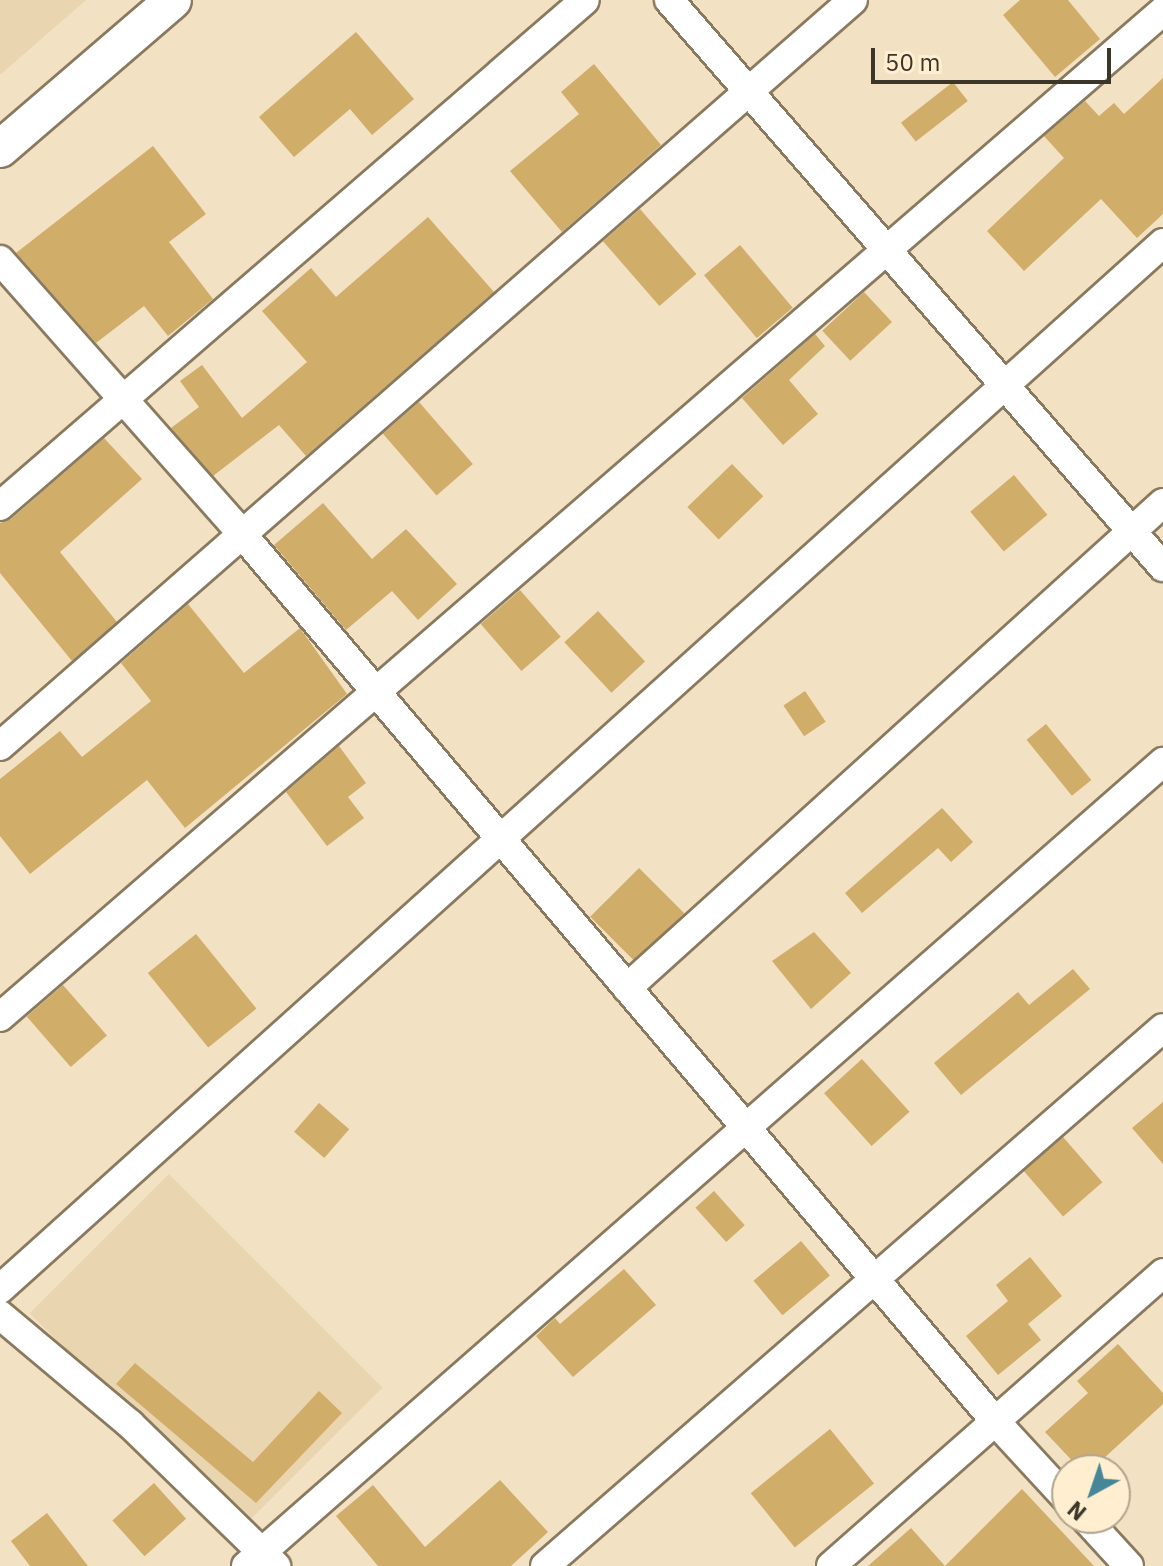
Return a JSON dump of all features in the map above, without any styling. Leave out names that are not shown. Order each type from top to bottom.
[{"type":"street","points":[[0,149],[173,0]]},
{"type":"street","points":[[0,506],[585,0]]},
{"type":"street","points":[[669,0],[1163,567]]},
{"type":"street","points":[[0,746],[853,0]]},
{"type":"street","points":[[0,1017],[377,694],[884,249],[1163,11]]},
{"type":"street","points":[[3,1281],[1163,243]]},
{"type":"street","points":[[0,260],[242,534],[995,1421],[1051,1482]]},
{"type":"street","points":[[627,988],[1163,503]]},
{"type":"street","points":[[0,1315],[130,1424],[261,1561],[746,1128],[1163,762]]},
{"type":"street","points":[[545,1566],[1162,1030]]},
{"type":"street","points":[[831,1566],[1163,1273]]},
{"type":"street","points":[[1100,1534],[1129,1566]]},
{"type":"shaded area","points":[[0,0],[86,0],[0,75]]},
{"type":"shaded area","points":[[169,1174],[383,1388],[243,1527],[30,1313]]},
{"type":"building","points":[[1020,0],[1068,0],[1100,39],[1055,77],[1003,15]]},
{"type":"building","points":[[356,32],[414,99],[372,135],[350,109],[294,157],[259,117]]},
{"type":"building","points":[[594,64],[661,145],[562,232],[510,171],[579,114],[561,92]]},
{"type":"building","points":[[1163,78],[1163,214],[1137,238],[1101,199],[1024,271],[987,231],[1064,158],[1044,136],[1085,101],[1099,116],[1114,103],[1124,114]]},
{"type":"building","points":[[953,82],[968,101],[916,142],[901,123]]},
{"type":"building","points":[[153,146],[206,214],[169,242],[213,299],[168,336],[144,306],[96,343],[16,253]]},
{"type":"building","points":[[640,209],[696,274],[659,306],[603,241]]},
{"type":"building","points":[[428,217],[494,292],[306,456],[279,425],[213,476],[171,428],[199,407],[180,381],[202,365],[242,418],[307,362],[262,311],[311,268],[336,297]]},
{"type":"building","points":[[740,245],[793,308],[757,338],[704,275]]},
{"type":"building","points":[[864,292],[892,322],[850,361],[822,331]]},
{"type":"building","points":[[815,334],[825,346],[789,380],[818,414],[783,445],[742,398]]},
{"type":"building","points":[[419,402],[473,464],[437,495],[383,433]]},
{"type":"building","points":[[104,438],[142,479],[60,552],[117,622],[72,661],[0,573],[0,523],[11,519]]},
{"type":"building","points":[[732,464],[763,496],[719,539],[687,507]]},
{"type":"building","points":[[1014,475],[1047,515],[1004,551],[970,512]]},
{"type":"building","points":[[323,503],[372,559],[406,529],[457,584],[418,620],[392,591],[346,630],[274,545]]},
{"type":"building","points":[[520,590],[561,637],[521,671],[481,624]]},
{"type":"building","points":[[188,604],[244,673],[300,628],[347,694],[185,828],[147,780],[30,874],[0,836],[0,779],[60,731],[82,757],[151,701],[121,663]]},
{"type":"building","points":[[598,611],[645,661],[611,693],[564,642]]},
{"type":"building","points":[[805,691],[826,722],[804,736],[783,706]]},
{"type":"building","points":[[1046,724],[1091,780],[1072,796],[1027,740]]},
{"type":"building","points":[[339,746],[366,783],[348,797],[364,818],[327,846],[286,792]]},
{"type":"building","points":[[942,808],[973,842],[951,862],[938,848],[862,913],[845,893]]},
{"type":"building","points":[[639,868],[684,913],[635,962],[590,917]]},
{"type":"building","points":[[814,932],[851,973],[811,1009],[772,961]]},
{"type":"building","points":[[196,934],[256,1009],[208,1048],[148,973]]},
{"type":"building","points":[[1073,969],[1090,989],[961,1095],[934,1063],[1018,992],[1029,1005]]},
{"type":"building","points":[[63,985],[107,1036],[71,1067],[27,1016]]},
{"type":"building","points":[[862,1059],[910,1112],[872,1146],[824,1093]]},
{"type":"building","points":[[1163,1102],[1163,1164],[1132,1128]]},
{"type":"building","points":[[319,1103],[349,1129],[324,1158],[294,1132]]},
{"type":"building","points":[[1063,1137],[1102,1182],[1063,1216],[1024,1171]]},
{"type":"building","points":[[714,1191],[745,1225],[726,1242],[695,1208]]},
{"type":"building","points":[[801,1241],[830,1275],[782,1315],[754,1281]]},
{"type":"building","points":[[1030,1257],[1062,1296],[1028,1324],[1041,1340],[998,1375],[966,1336],[1008,1301],[996,1285]]},
{"type":"building","points":[[624,1269],[656,1305],[573,1377],[536,1336],[555,1318],[560,1324]]},
{"type":"building","points":[[1118,1344],[1163,1393],[1163,1404],[1108,1454],[1066,1454],[1045,1432],[1088,1393],[1077,1381]]},
{"type":"building","points":[[135,1363],[253,1462],[319,1391],[342,1413],[256,1503],[116,1384]]},
{"type":"building","points":[[830,1429],[874,1483],[795,1548],[751,1493]]},
{"type":"building","points":[[500,1480],[548,1532],[511,1566],[378,1566],[336,1516],[373,1485],[425,1547]]},
{"type":"building","points":[[154,1483],[186,1519],[145,1556],[112,1520]]},
{"type":"building","points":[[1022,1489],[1051,1520],[1051,1534],[1064,1534],[1094,1566],[945,1566]]},
{"type":"building","points":[[47,1513],[88,1566],[30,1566],[11,1541]]},
{"type":"building","points":[[911,1528],[945,1566],[868,1566]]}]
